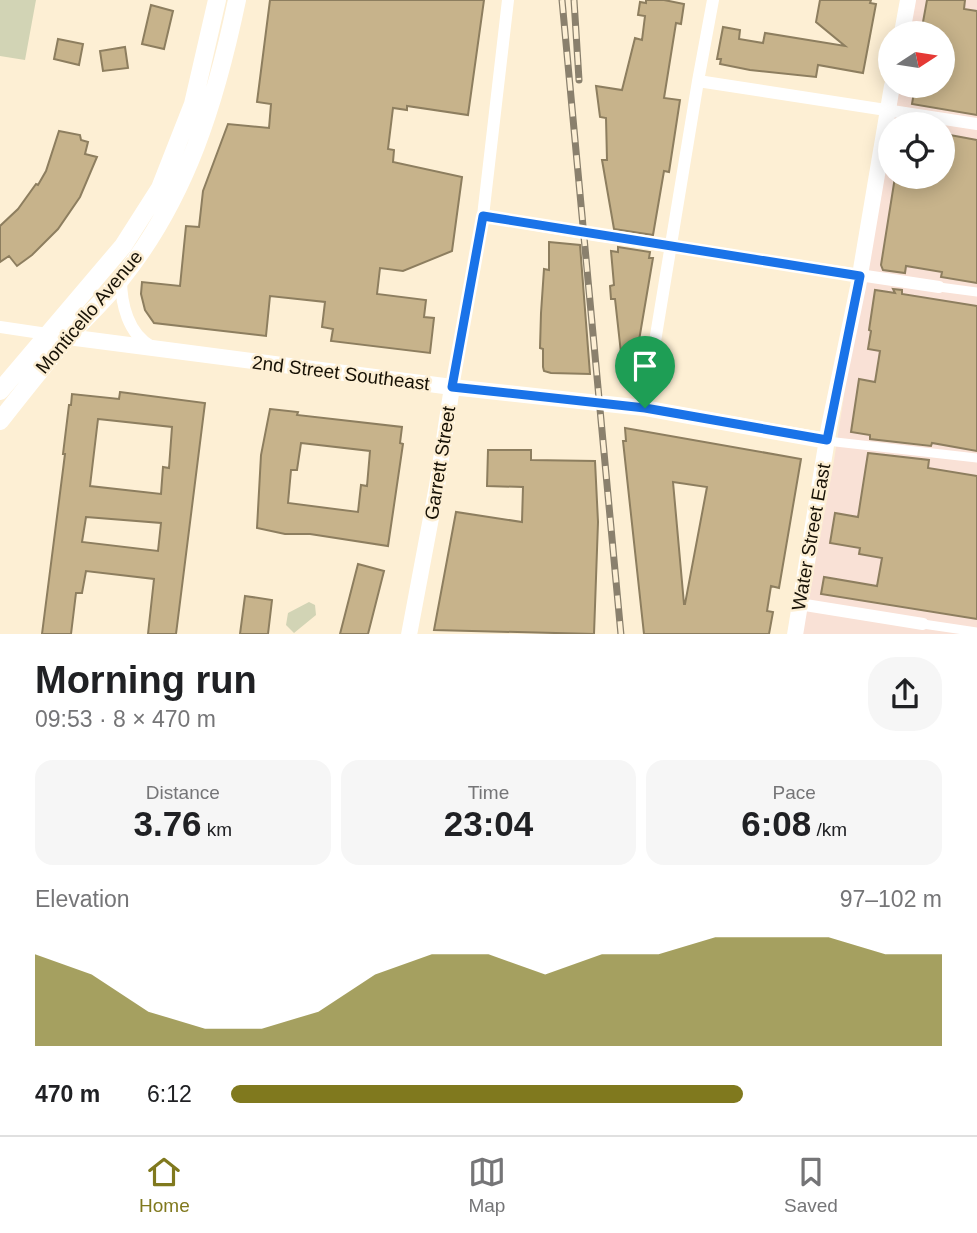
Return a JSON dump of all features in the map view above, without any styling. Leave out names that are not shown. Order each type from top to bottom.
[{"type":"main road","name":"Monticello Avenue","points":[[0,391],[123,246],[160,188],[193,104],[217,0]]},
{"type":"main road","name":"Monticello Avenue","points":[[0,421],[68,337],[121,279],[158,224],[190,163],[219,83],[237,0]]},
{"type":"street","name":"Garrett Street","points":[[409,634],[483,216],[508,0]]},
{"type":"street","points":[[645,408],[713,0]]},
{"type":"street","points":[[904,21],[908,0]]},
{"type":"street","points":[[698,81],[977,124]]},
{"type":"street","name":"Water Street East","points":[[795,634],[827,440],[860,276],[890,98]]},
{"type":"street","points":[[483,216],[977,292]]},
{"type":"street","name":"2nd Street Southeast","points":[[121,279],[122,304],[131,325],[143,342],[162,351]]},
{"type":"street","name":"2nd Street Southeast","points":[[0,327],[162,351],[645,408],[827,440],[977,458]]},
{"type":"street","points":[[800,604],[977,632]]},
{"type":"shaded area","points":[[911,0],[977,0],[977,634],[802,634],[833,467],[878,176],[878,189],[955,189],[955,112],[888,112],[890,98],[956,98],[956,21],[907,21]]},
{"type":"green space","points":[[0,0],[36,0],[25,60],[0,56]]},
{"type":"green space","points":[[309,602],[315,605],[316,615],[294,633],[286,625],[288,613]]},
{"type":"building","points":[[270,0],[484,0],[468,115],[407,106],[407,110],[393,108],[388,149],[394,150],[393,162],[462,177],[452,251],[403,271],[380,268],[377,294],[426,300],[424,317],[434,318],[430,353],[331,341],[333,329],[322,327],[325,302],[270,296],[266,336],[154,323],[145,310],[141,294],[142,282],[180,286],[186,226],[199,227],[203,191],[228,124],[269,128],[271,104],[257,102]]},
{"type":"building","points":[[646,0],[684,4],[681,24],[676,23],[664,98],[680,100],[669,172],[664,171],[653,235],[614,229],[602,160],[607,160],[606,118],[600,117],[596,86],[622,90],[635,38],[642,40],[645,16],[638,15],[640,2],[646,3]]},
{"type":"building","points":[[820,0],[871,0],[870,3],[876,4],[863,73],[818,65],[816,77],[720,64],[721,59],[717,59],[723,27],[740,30],[739,39],[763,43],[765,33],[845,46],[816,22]]},
{"type":"building","points":[[927,0],[965,0],[964,9],[977,11],[977,115],[912,104],[913,98],[956,98],[956,21],[923,21]]},
{"type":"building","points":[[151,5],[173,11],[164,49],[142,44]]},
{"type":"building","points":[[58,39],[83,44],[79,65],[54,59]]},
{"type":"building","points":[[125,47],[128,68],[103,71],[100,51]]},
{"type":"building","points":[[59,131],[80,135],[81,140],[88,142],[85,154],[97,157],[80,197],[58,229],[32,255],[17,266],[9,256],[0,262],[0,226],[18,209],[36,184],[38,185],[46,171]]},
{"type":"building","points":[[955,136],[977,140],[977,283],[941,277],[942,272],[906,266],[905,273],[883,270],[881,265],[893,189],[955,189]]},
{"type":"building","points":[[549,242],[580,245],[590,374],[544,371],[543,349],[540,348],[541,313],[544,269],[549,270]]},
{"type":"building","points":[[618,247],[650,252],[649,258],[653,258],[635,364],[622,362],[615,299],[611,299],[610,286],[614,285],[611,251],[618,252]]},
{"type":"building","points":[[893,289],[902,290],[902,294],[977,306],[977,451],[932,443],[931,446],[870,439],[870,435],[851,432],[859,379],[875,382],[880,351],[868,349],[875,290],[895,293]]},
{"type":"building","points":[[120,392],[205,403],[176,634],[148,634],[154,579],[86,571],[82,593],[76,593],[71,634],[42,634],[72,394],[119,399]],"holes":[[[98,419],[172,427],[169,468],[163,467],[161,494],[90,486]],[[86,517],[161,523],[158,551],[82,542]]]},
{"type":"building","points":[[270,409],[298,412],[297,415],[402,427],[400,443],[403,444],[388,546],[310,534],[285,534],[257,528],[261,455]],"holes":[[[301,443],[370,451],[367,486],[361,485],[358,512],[288,503],[291,470],[297,470]]]},
{"type":"building","points":[[625,428],[801,459],[779,588],[771,586],[767,611],[773,612],[769,634],[644,634],[623,441],[626,441]],"holes":[[[673,482],[707,487],[685,604],[684,604]]]},
{"type":"building","points":[[488,450],[531,450],[531,460],[595,461],[598,522],[594,634],[434,630],[456,512],[522,522],[523,487],[487,486]]},
{"type":"building","points":[[868,453],[929,460],[928,468],[977,476],[977,619],[821,594],[824,577],[877,586],[882,558],[859,554],[860,548],[830,543],[835,513],[858,517]]},
{"type":"building","points":[[358,564],[384,571],[368,634],[340,634]]},
{"type":"building","points":[[245,596],[272,600],[268,634],[240,634]]},
{"type":"railway","points":[[562,0],[621,634]]},
{"type":"railway","points":[[574,0],[579,80]]},
{"type":"route","points":[[483,216],[860,276],[827,440],[645,408],[452,387],[483,216]]}]
